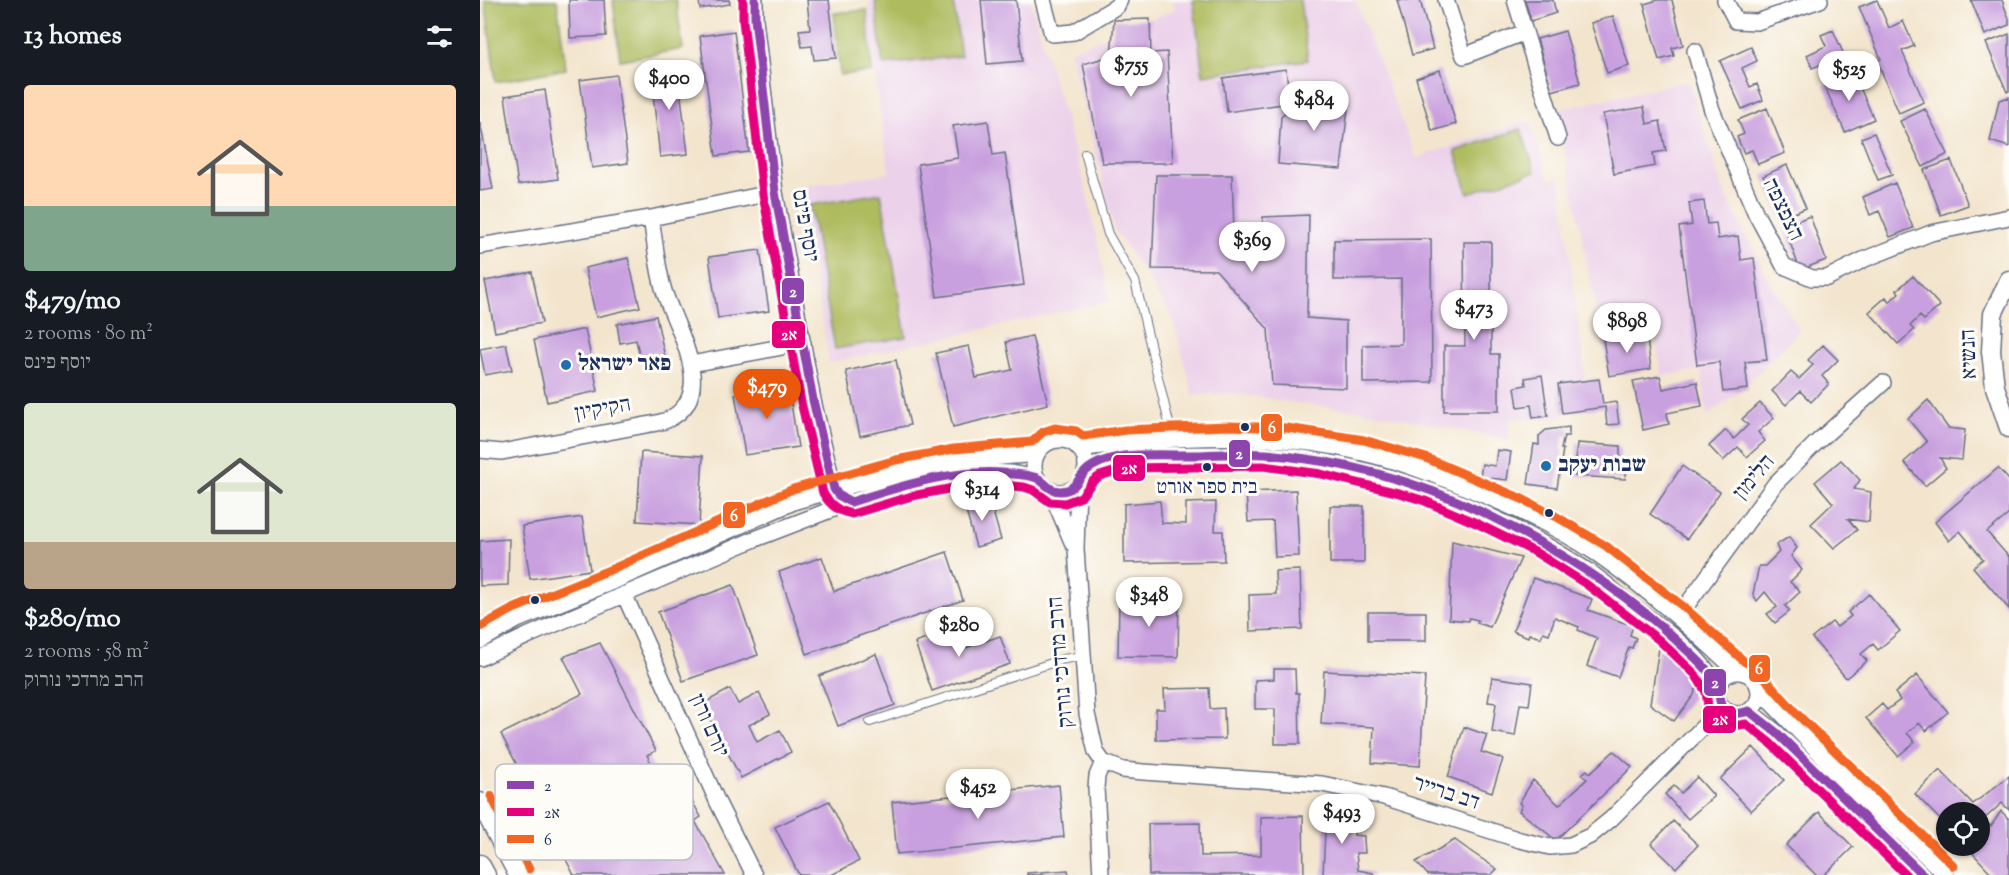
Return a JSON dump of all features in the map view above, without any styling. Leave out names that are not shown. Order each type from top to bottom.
[{"type":"street","name":"יוסף פינס","points":[[755,0],[755,19],[775,192],[813,400],[834,489]]},
{"type":"street","points":[[1043,0],[1052,34],[1074,33],[1117,6],[1120,0]]},
{"type":"street","points":[[1446,0],[1464,56],[1525,32]]},
{"type":"street","points":[[1515,0],[1558,138]]},
{"type":"street","points":[[1725,0],[1736,21],[1757,22],[1820,0]]},
{"type":"street","name":"הצפצפה","points":[[1695,51],[1717,120],[1756,214],[1784,266],[1812,278],[1827,278],[1931,233],[2009,218]]},
{"type":"street","points":[[480,246],[651,218],[775,192]]},
{"type":"street","name":"הקיקיון","points":[[480,450],[502,452],[651,424],[669,419],[686,406],[693,390],[691,364],[663,290],[651,218]]},
{"type":"street","name":"הנשיא","points":[[2009,280],[1993,314],[1991,351],[1995,387],[2009,428]]},
{"type":"street","points":[[691,364],[803,343]]},
{"type":"street","name":"הלימון","points":[[1678,617],[1775,484],[1882,383]]},
{"type":"street","points":[[1079,448],[1127,442],[1229,438],[1286,440],[1362,452],[1422,470],[1491,498],[1551,527],[1599,555],[1678,617],[1738,672],[1752,678],[1759,690],[1823,757],[1946,875]]},
{"type":"street","points":[[480,641],[518,620],[617,580],[796,501],[834,489],[898,472],[955,461],[1037,453],[1049,442],[1057,440],[1073,443],[1079,448],[1085,459],[1081,478]]},
{"type":"street","points":[[1037,453],[1035,470],[1038,479],[1050,490],[1065,491],[1113,458],[1264,453],[1323,462],[1402,481],[1429,490],[1481,512],[1540,542],[1593,574],[1666,631],[1704,666],[1718,688]]},
{"type":"street","points":[[480,658],[624,594],[851,502],[906,483],[984,472],[1011,473],[1038,479]]},
{"type":"street","name":"הרב מרדכי נורוק","points":[[1081,478],[1076,549],[1088,724],[1096,752],[1103,762]]},
{"type":"street","points":[[834,489],[838,495],[851,502]]},
{"type":"street","name":"הרב מרדכי נורוק","points":[[1050,490],[1076,549]]},
{"type":"street","name":"יורם ורון","points":[[624,594],[718,803],[754,875]]},
{"type":"street","points":[[1738,672],[1724,678],[1718,688],[1717,695],[1722,707],[1735,714],[1749,711],[1757,702],[1759,690]]},
{"type":"street","name":"דב ברייר","points":[[1103,762],[1123,770],[1322,784],[1384,798],[1521,840],[1550,846],[1571,845],[1590,836],[1611,819],[1722,707]]},
{"type":"street","points":[[1749,711],[1777,733],[1923,875]]},
{"type":"street","points":[[1101,875],[1096,788],[1097,776],[1103,762]]},
{"type":"street","points":[[480,802],[495,831]]},
{"type":"street","points":[[510,860],[518,875]]},
{"type":"street","points":[[480,864],[486,875]]},
{"type":"lane","points":[[1085,153],[1108,234],[1136,281],[1173,440]]},
{"type":"lane","points":[[870,722],[1064,659],[1083,656]]},
{"type":"shaded area","points":[[869,0],[1030,0],[1085,186],[1110,301],[829,363],[801,186],[889,173],[869,27]]},
{"type":"shaded area","points":[[1174,0],[1355,0],[1416,158],[1530,120],[1549,180],[1560,177],[1584,368],[1585,379],[1557,384],[1562,418],[1510,419],[1509,440],[1372,412],[1231,393],[1193,395],[1172,316],[1115,231],[1070,51],[1174,10]]},
{"type":"shaded area","points":[[1688,81],[1723,189],[1769,281],[1800,330],[1738,393],[1707,416],[1701,370],[1662,376],[1653,321],[1600,332],[1575,199],[1553,111]]},
{"type":"green space","points":[[485,0],[557,0],[566,69],[496,82]]},
{"type":"green space","points":[[613,0],[676,0],[683,49],[620,60]]},
{"type":"green space","points":[[875,0],[953,0],[961,56],[883,65]]},
{"type":"green space","points":[[1193,0],[1300,0],[1308,60],[1203,75]]},
{"type":"green space","points":[[867,10],[872,72],[840,75],[834,13]]},
{"type":"green space","points":[[1521,129],[1535,172],[1468,193],[1455,151]]},
{"type":"green space","points":[[881,193],[906,337],[835,349],[810,205]]},
{"type":"building","points":[[569,0],[604,0],[606,36],[570,38]]},
{"type":"building","points":[[699,0],[729,0],[730,4],[700,9]]},
{"type":"building","points":[[807,0],[829,0],[836,58],[814,60],[812,46],[802,47],[799,30],[810,29]]},
{"type":"building","points":[[981,0],[1016,0],[1022,61],[987,64]]},
{"type":"building","points":[[1397,0],[1420,0],[1433,49],[1412,55]]},
{"type":"building","points":[[1525,0],[1553,0],[1556,13],[1531,21]]},
{"type":"building","points":[[1658,0],[1672,0],[1683,45],[1672,48],[1674,56],[1659,60],[1644,4]]},
{"type":"building","points":[[1877,0],[1889,28],[1903,21],[1914,46],[1902,51],[1924,102],[1899,113],[1877,61],[1881,59],[1859,7]]},
{"type":"building","points":[[1971,0],[2002,0],[2009,25],[1985,35]]},
{"type":"building","points":[[1613,16],[1629,66],[1607,73],[1591,23]]},
{"type":"building","points":[[1150,19],[1151,53],[1167,52],[1173,163],[1102,163],[1083,64],[1111,56],[1114,20]]},
{"type":"building","points":[[1833,30],[1849,66],[1831,75],[1825,63],[1812,68],[1807,55],[1826,46],[1821,35]]},
{"type":"building","points":[[734,31],[749,152],[716,156],[700,36]]},
{"type":"building","points":[[1565,31],[1580,83],[1552,91],[1537,39]]},
{"type":"building","points":[[2009,34],[2009,91],[2007,92],[1986,43]]},
{"type":"building","points":[[1751,47],[1757,61],[1742,68],[1750,87],[1757,84],[1763,100],[1742,109],[1720,61]]},
{"type":"building","points":[[677,64],[688,154],[660,157],[650,67]]},
{"type":"building","points":[[1286,69],[1290,103],[1227,112],[1223,78]]},
{"type":"building","points":[[1440,70],[1456,124],[1432,131],[1416,78]]},
{"type":"building","points":[[1853,72],[1874,119],[1845,132],[1824,85]]},
{"type":"building","points":[[616,75],[628,163],[592,168],[580,80]]},
{"type":"building","points":[[545,90],[558,179],[518,185],[505,96]]},
{"type":"building","points":[[1307,93],[1349,99],[1341,169],[1278,164],[1281,116]]},
{"type":"building","points":[[2009,97],[2009,147],[1990,141],[1999,100]]},
{"type":"building","points":[[1644,107],[1647,124],[1660,121],[1666,151],[1653,153],[1655,166],[1614,174],[1603,114]]},
{"type":"building","points":[[1767,108],[1785,153],[1758,164],[1752,150],[1744,153],[1737,137],[1744,134],[1738,120]]},
{"type":"building","points":[[1925,109],[1948,154],[1923,167],[1900,121]]},
{"type":"building","points":[[988,121],[993,155],[1005,153],[1024,285],[937,297],[918,164],[958,158],[953,126]]},
{"type":"building","points":[[480,122],[493,189],[480,191]]},
{"type":"building","points":[[1874,133],[1892,175],[1878,180],[1861,138]]},
{"type":"building","points":[[1951,160],[1968,205],[1941,215],[1924,170]]},
{"type":"building","points":[[1787,165],[1806,208],[1782,218],[1763,176]]},
{"type":"building","points":[[1156,175],[1232,175],[1234,230],[1262,230],[1263,217],[1309,215],[1307,318],[1346,321],[1346,388],[1272,385],[1268,329],[1216,270],[1152,269]]},
{"type":"building","points":[[1895,183],[1913,228],[1890,237],[1879,211],[1870,215],[1863,197]]},
{"type":"building","points":[[1704,201],[1707,224],[1716,223],[1718,239],[1738,236],[1741,260],[1754,258],[1767,360],[1745,362],[1748,389],[1723,392],[1719,362],[1697,365],[1679,227],[1692,225],[1689,203]]},
{"type":"building","points":[[1810,216],[1826,260],[1800,270],[1784,226]]},
{"type":"building","points":[[1431,239],[1432,382],[1363,383],[1363,345],[1401,344],[1401,279],[1334,280],[1334,240]]},
{"type":"building","points":[[1464,242],[1491,242],[1491,354],[1499,354],[1499,411],[1444,411],[1444,346],[1465,346]]},
{"type":"building","points":[[760,250],[769,311],[718,318],[709,257]]},
{"type":"building","points":[[628,258],[640,307],[596,317],[585,268]]},
{"type":"building","points":[[532,272],[542,323],[495,332],[485,281]]},
{"type":"building","points":[[1913,276],[1940,306],[1924,320],[1920,316],[1910,326],[1914,330],[1898,344],[1869,312],[1886,297],[1889,302],[1899,293],[1897,290]]},
{"type":"building","points":[[656,316],[665,357],[641,362],[636,340],[620,343],[617,324]]},
{"type":"building","name":"פאר ישראל","points":[[585,329],[598,391],[547,402],[534,340]]},
{"type":"building","points":[[1646,332],[1651,369],[1609,376],[1603,339]]},
{"type":"building","points":[[1032,336],[1048,404],[953,427],[936,353],[969,346],[976,378],[1012,370],[1006,342]]},
{"type":"building","points":[[506,344],[512,370],[485,375],[480,349]]},
{"type":"building","points":[[1823,345],[1838,360],[1822,376],[1829,384],[1811,402],[1800,391],[1786,405],[1772,391],[1791,372],[1799,379],[1813,365],[1808,360]]},
{"type":"building","points":[[896,360],[910,425],[860,436],[846,371]]},
{"type":"building","points":[[1542,375],[1548,416],[1533,418],[1531,405],[1518,407],[1515,387],[1526,385],[1525,378]]},
{"type":"building","points":[[1660,376],[1663,389],[1697,382],[1702,406],[1667,413],[1669,424],[1643,430],[1633,381]]},
{"type":"building","points":[[1599,379],[1603,404],[1616,402],[1619,424],[1607,425],[1605,407],[1562,413],[1558,384]]},
{"type":"building","points":[[788,385],[798,447],[745,455],[735,394]]},
{"type":"building","points":[[1928,400],[1948,428],[1965,430],[1962,460],[1940,458],[1946,468],[1925,486],[1904,462],[1927,442],[1908,419]]},
{"type":"building","points":[[1760,403],[1774,418],[1758,432],[1765,441],[1747,457],[1738,447],[1723,461],[1709,446],[1726,430],[1734,439],[1748,425],[1742,419]]},
{"type":"building","name":"שבות יעקב","points":[[1569,427],[1569,436],[1564,436],[1561,449],[1563,449],[1557,488],[1528,484],[1534,444],[1539,445],[1539,436],[1546,430]]},
{"type":"building","points":[[1577,443],[1620,446],[1620,461],[1629,462],[1625,479],[1575,476]]},
{"type":"building","points":[[1497,450],[1511,452],[1507,480],[1480,477],[1482,464],[1495,466]]},
{"type":"building","points":[[641,452],[703,456],[699,525],[637,521]]},
{"type":"building","points":[[1841,460],[1860,480],[1854,489],[1871,492],[1869,522],[1848,519],[1857,530],[1834,548],[1811,524],[1833,503],[1815,482]]},
{"type":"building","points":[[1682,466],[1720,492],[1687,539],[1650,514]]},
{"type":"building","points":[[1998,468],[2009,480],[2009,514],[1987,532],[2009,555],[2009,609],[1973,567],[1983,559],[1960,531],[1949,541],[1935,522]]},
{"type":"building","points":[[1296,490],[1299,556],[1275,557],[1273,521],[1248,522],[1246,492]]},
{"type":"building","points":[[989,497],[1001,540],[976,547],[964,504]]},
{"type":"building","points":[[1160,501],[1162,523],[1186,524],[1186,503],[1216,502],[1215,531],[1223,531],[1224,561],[1124,563],[1124,504]]},
{"type":"building","points":[[1330,506],[1364,506],[1364,563],[1330,563]]},
{"type":"building","points":[[582,517],[590,570],[530,579],[522,526]]},
{"type":"building","points":[[1789,537],[1797,548],[1791,556],[1802,570],[1790,582],[1800,592],[1785,606],[1790,611],[1775,623],[1767,614],[1777,607],[1765,592],[1757,601],[1753,594],[1759,566],[1765,566],[1779,552],[1776,545]]},
{"type":"building","points":[[509,539],[508,585],[480,586],[480,541]]},
{"type":"building","points":[[1452,541],[1521,558],[1490,627],[1469,618],[1468,621],[1449,619]]},
{"type":"building","points":[[947,552],[963,600],[807,654],[779,572],[822,557],[834,591]]},
{"type":"building","points":[[1300,570],[1302,629],[1250,631],[1249,595],[1276,594],[1275,571]]},
{"type":"building","points":[[1533,578],[1592,599],[1588,610],[1633,626],[1630,635],[1636,638],[1632,648],[1629,647],[1618,677],[1587,666],[1597,638],[1578,630],[1579,627],[1555,617],[1549,634],[1543,632],[1541,638],[1529,634],[1528,637],[1513,631]]},
{"type":"building","points":[[733,585],[758,655],[683,681],[658,612]]},
{"type":"building","points":[[1869,594],[1900,631],[1878,650],[1873,644],[1861,654],[1867,661],[1846,678],[1812,638],[1832,622],[1837,627],[1851,616],[1848,612]]},
{"type":"building","points":[[1119,599],[1179,599],[1178,657],[1118,656]]},
{"type":"building","points":[[1368,612],[1426,612],[1426,641],[1368,641]]},
{"type":"building","points":[[959,627],[966,648],[1000,636],[1010,664],[932,691],[915,643]]},
{"type":"building","points":[[600,643],[656,751],[647,755],[652,764],[517,764],[501,734],[582,694],[563,657]]},
{"type":"building","points":[[1659,648],[1696,675],[1694,695],[1674,721],[1650,704]]},
{"type":"building","points":[[876,654],[895,705],[838,726],[819,676]]},
{"type":"building","points":[[1274,669],[1295,669],[1296,693],[1299,693],[1300,744],[1275,744],[1275,709],[1255,709],[1255,680],[1274,679]]},
{"type":"building","points":[[1324,671],[1425,676],[1420,766],[1372,763],[1374,727],[1321,724]]},
{"type":"building","points":[[1917,675],[1948,712],[1926,731],[1919,723],[1907,733],[1915,742],[1898,756],[1866,718],[1882,704],[1887,710],[1900,700],[1895,693]]},
{"type":"building","points":[[1492,677],[1532,683],[1529,705],[1520,704],[1515,736],[1492,732],[1496,703],[1488,702]]},
{"type":"building","points":[[1209,688],[1210,709],[1224,708],[1225,739],[1156,740],[1156,709],[1165,709],[1164,689]]},
{"type":"building","points":[[730,689],[738,704],[759,693],[770,714],[749,725],[757,742],[780,730],[791,752],[741,778],[702,704]]},
{"type":"building","points":[[1464,727],[1487,735],[1481,752],[1503,759],[1492,792],[1448,777]]},
{"type":"building","points":[[1753,747],[1784,780],[1751,811],[1720,779]]},
{"type":"building","points":[[1614,751],[1632,767],[1556,840],[1519,811],[1522,805],[1519,803],[1533,780],[1559,805],[1587,779],[1581,775],[1587,770],[1590,773]]},
{"type":"building","points":[[1940,770],[1971,802],[1936,802],[1936,816],[1915,794]]},
{"type":"building","points":[[2009,776],[2009,810],[2002,803],[1990,814],[1990,802],[1976,802]]},
{"type":"building","points":[[1697,777],[1714,796],[1688,819],[1665,794],[1674,786],[1681,793]]},
{"type":"building","points":[[1059,785],[1064,837],[897,854],[892,802]]},
{"type":"building","points":[[829,801],[859,861],[831,875],[799,875],[775,827]]},
{"type":"building","points":[[693,803],[701,817],[695,821],[725,875],[574,875],[566,860],[693,860]]},
{"type":"building","points":[[1326,809],[1354,813],[1354,835],[1364,836],[1365,853],[1356,853],[1358,870],[1374,875],[1323,875]]},
{"type":"building","points":[[2001,811],[2009,819],[2009,875],[1993,875],[1975,856],[1990,856],[1990,825]]},
{"type":"building","points":[[1819,812],[1853,847],[1824,875],[1816,875],[1786,845]]},
{"type":"building","points":[[1303,816],[1304,875],[1149,875],[1148,824],[1200,823],[1201,856],[1261,855],[1261,817]]},
{"type":"building","points":[[1673,821],[1698,845],[1676,868],[1651,844]]},
{"type":"building","points":[[1455,840],[1497,869],[1491,875],[1428,875],[1416,862]]},
{"type":"building","points":[[1068,870],[1069,875],[1027,875],[1027,873]]},
{"type":"transit line","name":"2א","points":[[743,0],[743,20],[763,194],[801,402],[823,493],[835,507],[852,514],[912,496],[969,485],[988,484],[1024,487],[1033,490],[1050,502],[1065,503],[1081,497],[1093,481],[1100,476],[1126,468],[1263,466],[1321,474],[1425,501],[1535,552],[1586,584],[1659,640],[1695,674],[1706,692],[1708,706],[1718,719],[1733,726],[1746,724],[1769,742],[1906,875]]},
{"type":"transit line","name":"2","points":[[755,0],[755,19],[775,192],[813,400],[834,489],[838,495],[851,502],[931,479],[993,472],[1033,477],[1053,490],[1060,491],[1073,487],[1094,465],[1119,457],[1246,453],[1321,461],[1378,474],[1432,491],[1484,513],[1561,554],[1633,603],[1705,668],[1714,679],[1721,704],[1725,709],[1734,713],[1749,711],[1777,733],[1923,875]]},
{"type":"transit line","name":"6","points":[[480,627],[513,609],[612,569],[793,489],[896,460],[954,449],[1032,442],[1043,432],[1055,428],[1076,431],[1083,436],[1126,430],[1172,428],[1229,426],[1287,428],[1364,440],[1426,458],[1522,499],[1606,546],[1685,608],[1745,662],[1760,669],[1769,683],[1797,714],[1954,866]]},
{"type":"transit line","name":"6","points":[[491,796],[495,804]]},
{"type":"transit line","name":"6","points":[[524,860],[529,869]]},
{"type":"place","name":"פאר ישראל","points":[[566,365]]},
{"type":"place","name":"שבות יעקב","points":[[1546,466]]},
{"type":"place","name":"בית ספר אורט","points":[[1207,467]]}]
